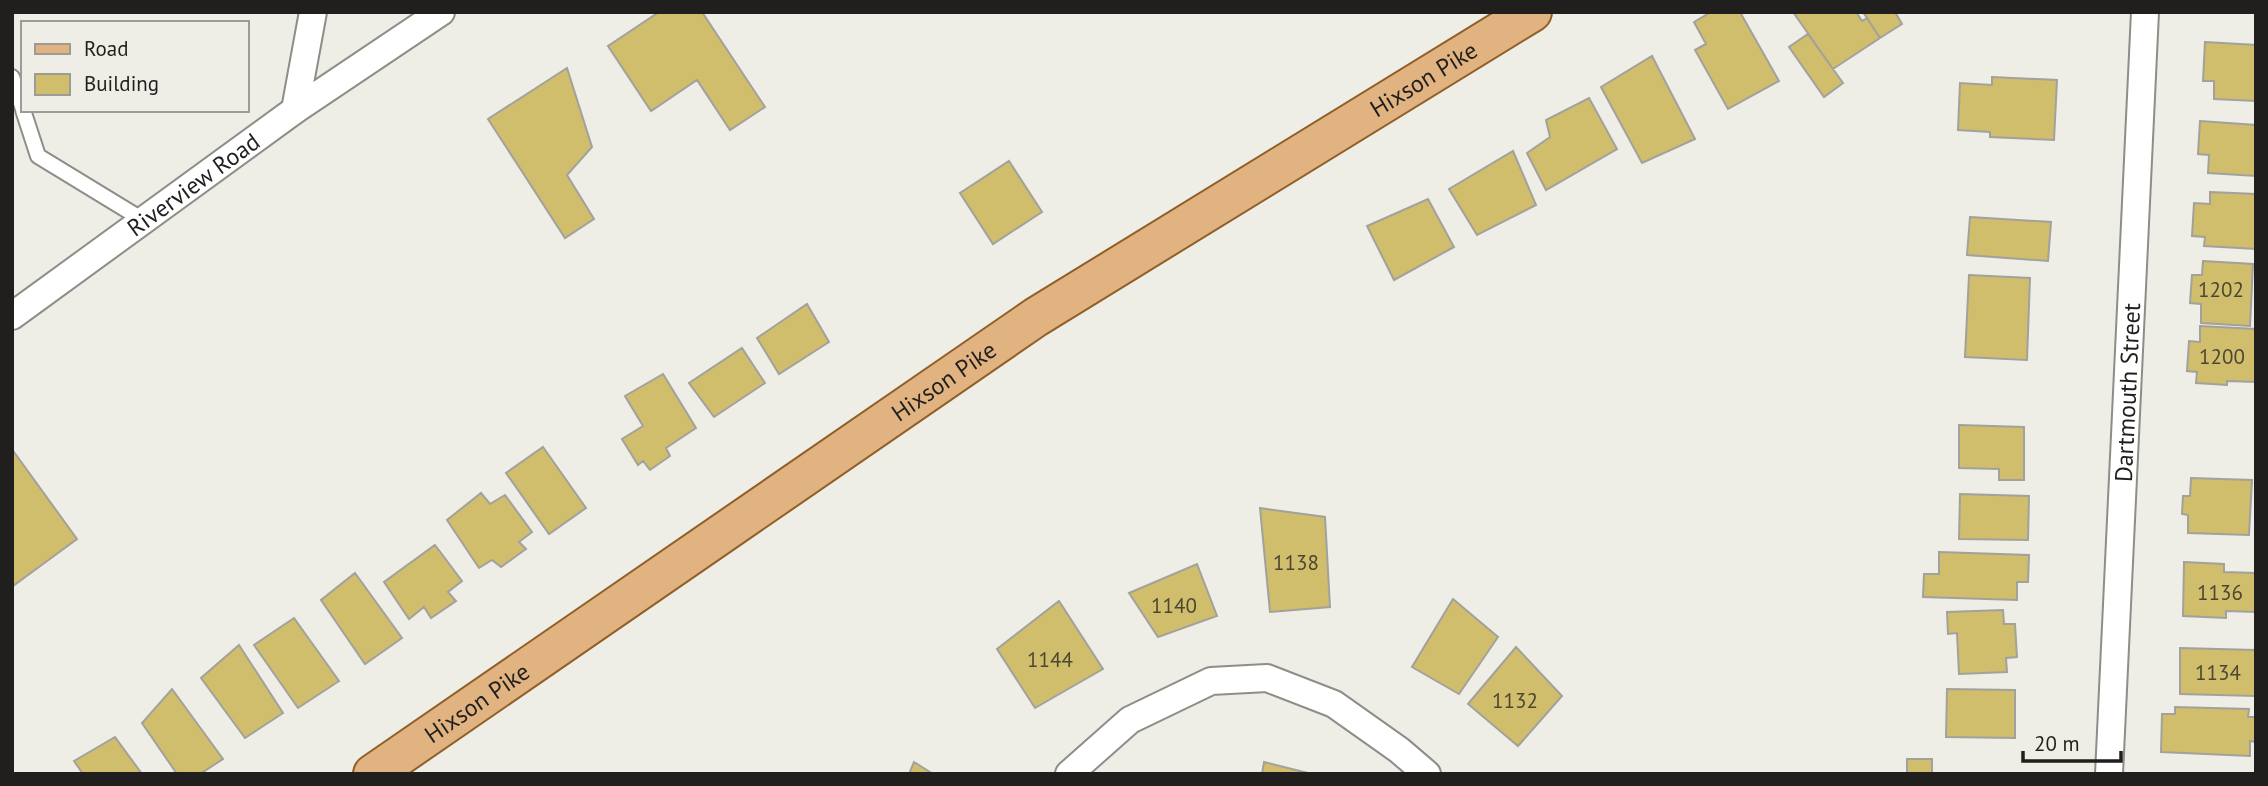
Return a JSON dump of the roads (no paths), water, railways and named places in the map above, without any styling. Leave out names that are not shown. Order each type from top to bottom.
[{"type":"main road","name":"Hixson Pike","points":[[373,774],[1035,317],[1532,12]]},
{"type":"street","points":[[295,110],[313,12]]},
{"type":"street","name":"Riverview Road","points":[[12,316],[295,110],[441,12]]},
{"type":"street","name":"Dartmouth Street","points":[[2109,774],[2145,12]]},
{"type":"street","points":[[1069,774],[1130,720],[1211,681],[1267,678],[1334,704],[1399,750],[1427,774]]},
{"type":"lane","points":[[12,77],[21,104]]},
{"type":"lane","points":[[24,112],[38,156],[143,220]]}]
